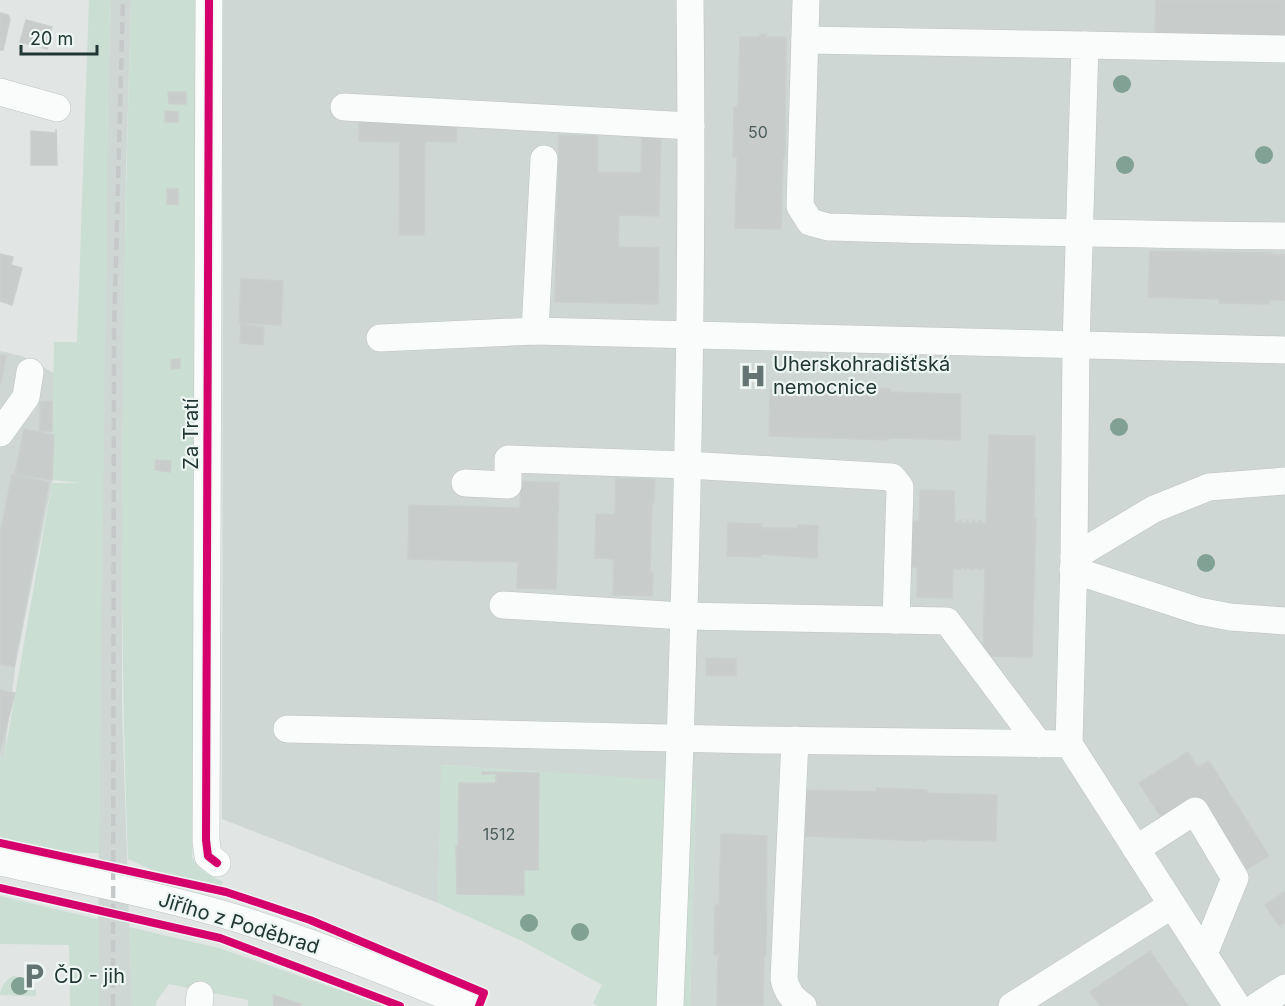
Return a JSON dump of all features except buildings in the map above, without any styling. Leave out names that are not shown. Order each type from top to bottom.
[{"type":"street","name":"Za Tratí","points":[[209,0],[206,845],[208,856],[217,863]]},
{"type":"street","points":[[670,1006],[687,465],[692,126],[690,0]]},
{"type":"street","points":[[806,0],[800,206],[810,222],[828,227],[1285,236]]},
{"type":"street","points":[[805,40],[1285,49]]},
{"type":"street","points":[[1085,45],[1068,744],[1237,1006]]},
{"type":"street","points":[[0,92],[57,108]]},
{"type":"street","points":[[344,107],[692,126]]},
{"type":"street","points":[[535,332],[544,159]]},
{"type":"street","points":[[381,338],[535,332],[689,334],[1285,350]]},
{"type":"street","points":[[0,432],[26,397],[30,372]]},
{"type":"street","points":[[465,483],[508,485],[508,459],[687,465],[892,477],[900,487],[896,620]]},
{"type":"street","points":[[1074,563],[1154,509],[1209,487],[1285,481]]},
{"type":"street","points":[[1074,563],[1198,611],[1230,617],[1285,621]]},
{"type":"street","points":[[503,605],[683,616],[947,621],[1039,744]]},
{"type":"street","points":[[287,729],[795,741],[1068,744]]},
{"type":"street","points":[[795,741],[784,979],[793,999],[803,1006]]},
{"type":"street","points":[[1136,849],[1195,811],[1235,878],[1204,954]]},
{"type":"street","name":"Jiřího z Poděbrad","points":[[0,862],[224,914],[290,935],[471,1006]]},
{"type":"street","points":[[1012,1006],[1172,905]]},
{"type":"street","points":[[1257,1006],[1285,988]]},
{"type":"shaded area","points":[[111,0],[131,0],[122,481],[122,707],[132,1006],[99,1006],[102,484]]},
{"type":"shaded area","name":"Uherskohradišťská nemocnice","points":[[219,0],[1285,0],[1285,1006],[690,1006],[696,783],[442,765],[438,903],[222,819],[223,228],[222,26]]},
{"type":"shaded area","points":[[0,351],[22,356],[54,373],[52,483],[15,668],[4,759],[0,757]]},
{"type":"green space","points":[[89,0],[111,0],[99,853],[73,853],[0,838],[0,757],[4,758],[52,483],[82,483],[52,480],[54,342],[77,342]]},
{"type":"green space","points":[[131,0],[195,0],[196,707],[192,857],[201,869],[223,882],[222,888],[152,870],[128,859],[123,644],[122,430]]},
{"type":"green space","points":[[441,765],[696,782],[690,1006],[598,1006],[593,1003],[602,985],[522,941],[438,903]]},
{"type":"green space","points":[[0,896],[98,919],[99,1006],[70,1006],[69,945],[0,944]]},
{"type":"green space","points":[[129,927],[219,948],[386,1006],[248,1006],[248,1000],[169,984],[156,1002],[156,1006],[132,1006]]},
{"type":"green space","points":[[13,976],[31,980],[36,996],[0,995],[4,984]]},
{"type":"railway","points":[[113,1006],[114,332],[123,0]]},
{"type":"cycle path","points":[[209,0],[206,840],[208,856],[217,863]]},
{"type":"cycle path","points":[[0,843],[226,892],[310,920],[484,993],[479,1006]]},
{"type":"cycle path","points":[[0,888],[220,938],[400,1006]]},
{"type":"place","name":"Uherskohradišťská nemocnice","points":[[753,376]]},
{"type":"place","name":"ČD - jih","points":[[34,976]]}]
